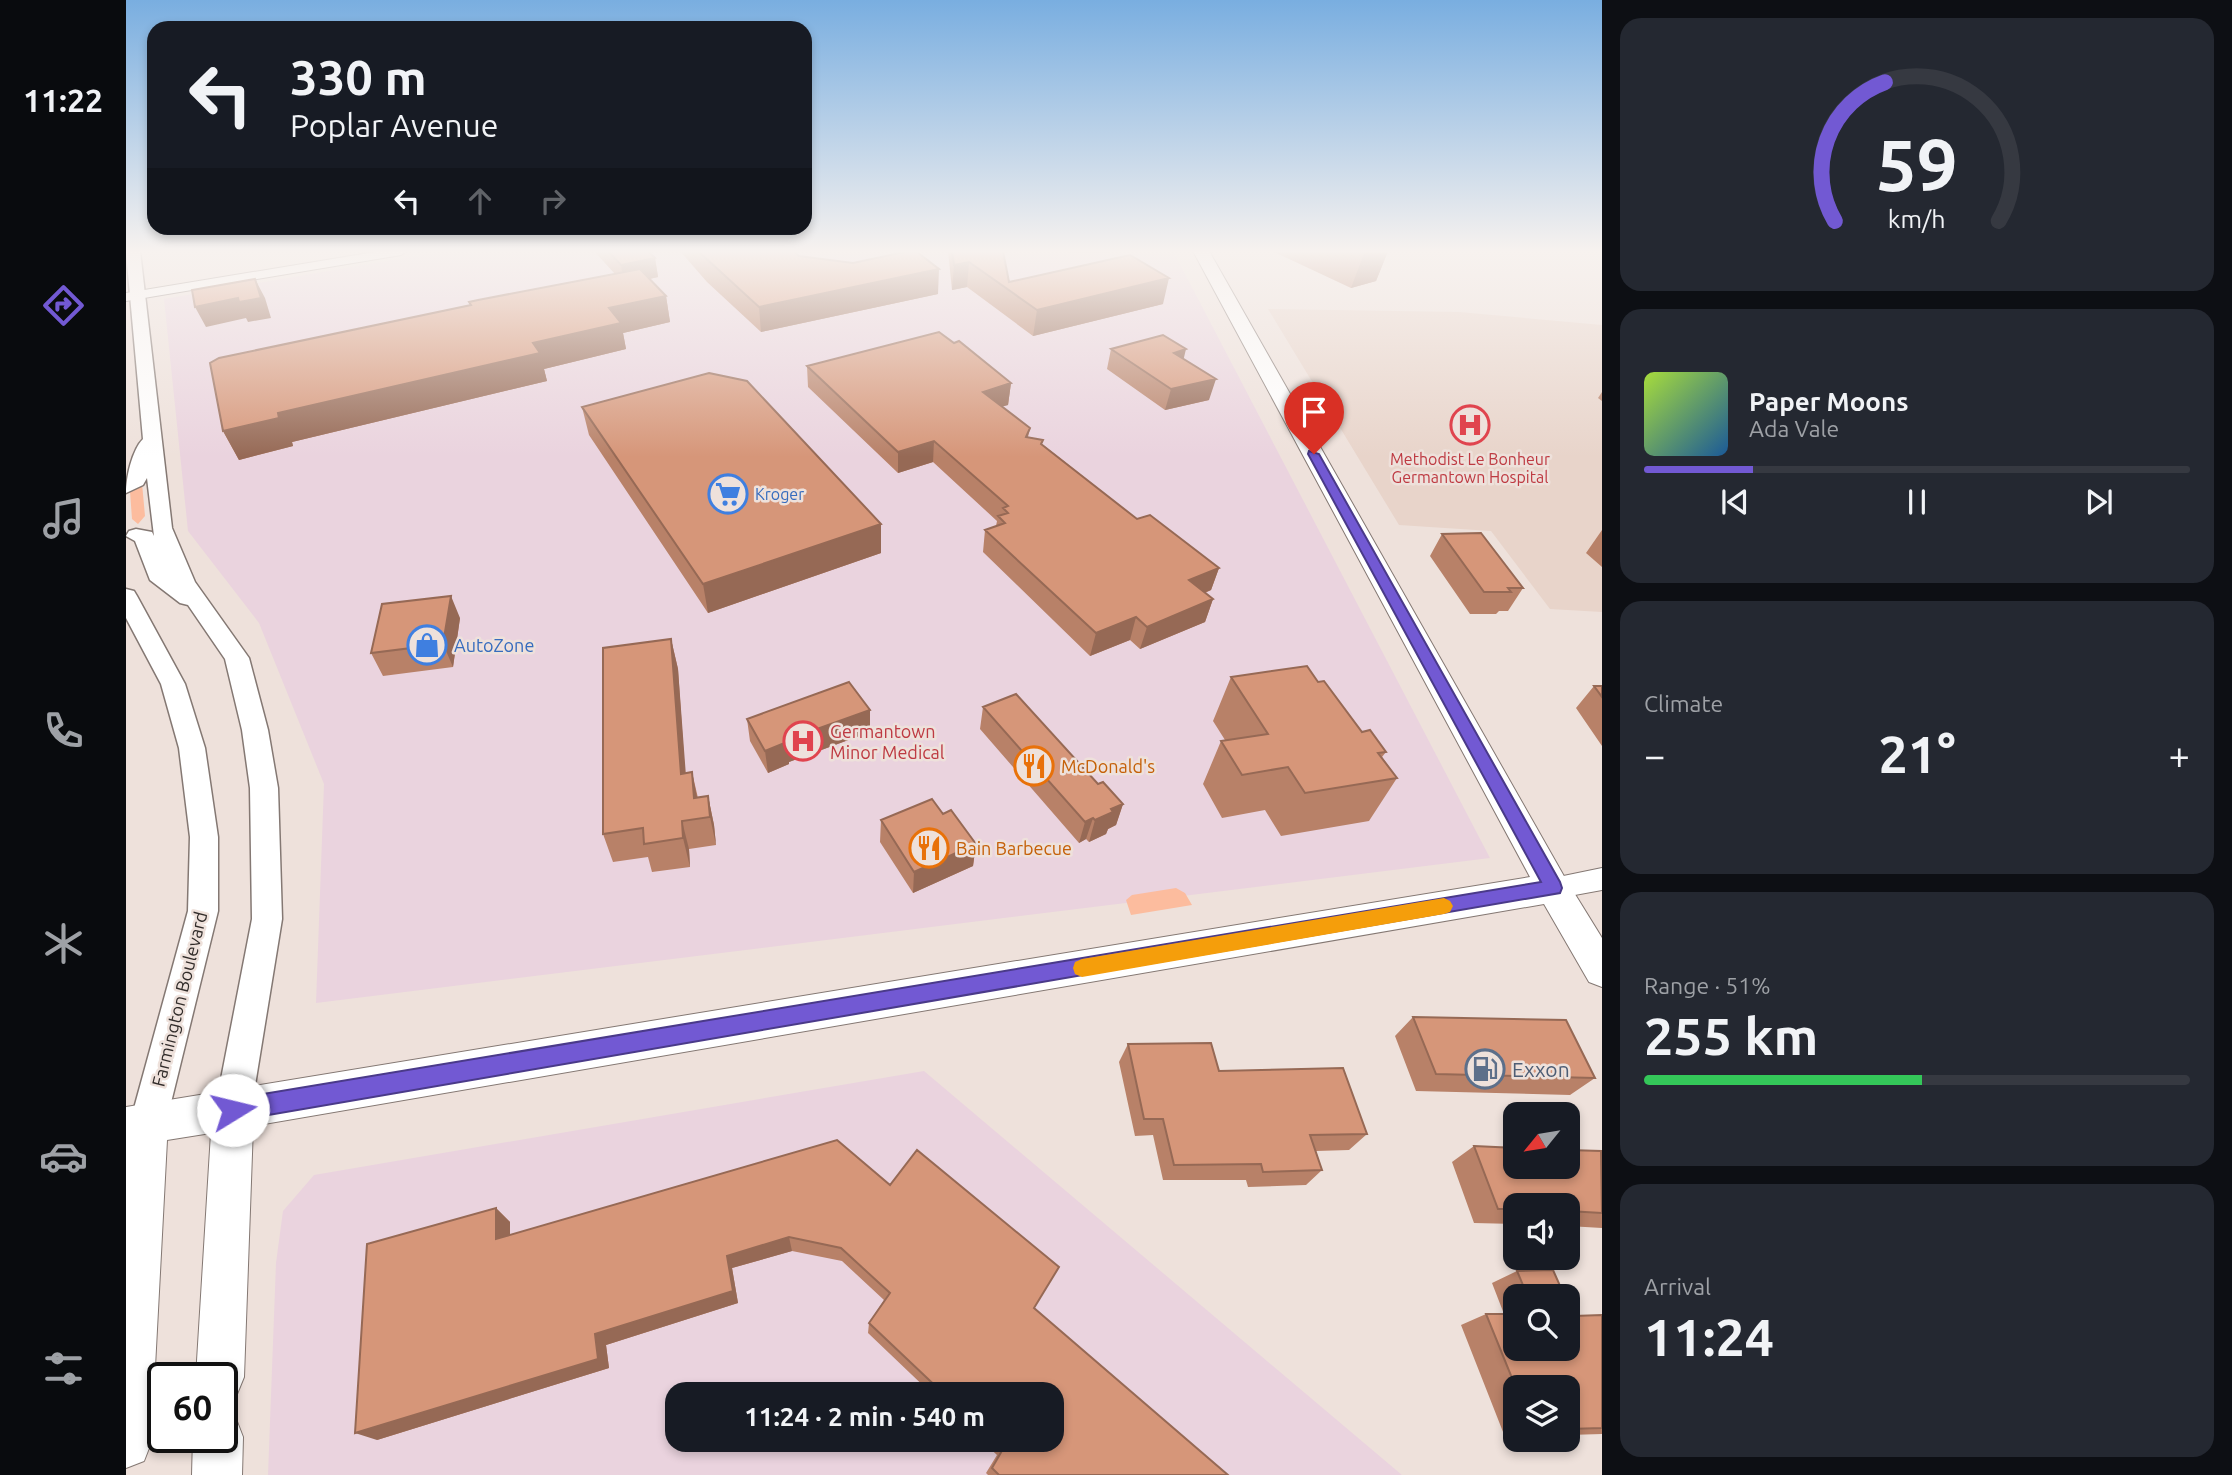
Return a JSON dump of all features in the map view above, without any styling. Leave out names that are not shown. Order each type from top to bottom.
[{"type":"main road","points":[[133,320],[137,409],[152,433],[162,528],[172,558],[200,608],[237,658],[255,730],[264,788],[267,919],[233,1110],[221,1362]]},
{"type":"main road","points":[[1239,320],[1553,888],[1602,970]]},
{"type":"main road","points":[[126,487],[136,481],[152,433]]},
{"type":"main road","points":[[131,536],[162,528]]},
{"type":"main road","points":[[131,536],[144,537],[158,575],[200,608]]},
{"type":"main road","name":"Farmington Boulevard","points":[[126,596],[173,684],[191,748],[204,837],[203,911],[137,1125]]},
{"type":"main road","points":[[126,1443],[137,1125],[1553,888]]},
{"type":"main road","points":[[218,1453],[218,1475]]},
{"type":"street","points":[[1553,888],[1602,878]]},
{"type":"shaded area","points":[[166,320],[1209,320],[1490,858],[316,1003],[324,784],[259,623],[188,531]]},
{"type":"shaded area","name":"Methodist Le Bonheur Germantown Hospital","points":[[1275,320],[1545,320],[1602,325],[1602,612],[1550,609],[1491,531],[1399,525]]},
{"type":"shaded area","points":[[142,483],[145,516],[138,524],[132,519],[130,491]]},
{"type":"shaded area","points":[[1176,888],[1185,893],[1192,905],[1131,915],[1126,900],[1132,895]]},
{"type":"shaded area","points":[[924,1071],[1402,1475],[268,1475],[276,1263],[283,1211],[314,1175]]},
{"type":"building","points":[[400,320],[618,320],[621,323],[533,343],[540,353],[278,413],[279,418],[223,431],[210,363],[219,358]]},
{"type":"building","points":[[939,332],[954,343],[959,341],[1011,383],[983,392],[1030,428],[1026,437],[1043,440],[1041,444],[1137,519],[1150,515],[1219,568],[1189,580],[1213,599],[1147,627],[1136,617],[1096,633],[985,530],[1005,523],[998,516],[1008,513],[1003,508],[1008,506],[934,441],[898,452],[807,366]]},
{"type":"building","points":[[1163,335],[1186,349],[1174,353],[1216,379],[1171,389],[1111,349]]},
{"type":"building","name":"Kroger","points":[[709,373],[747,381],[881,524],[703,584],[582,407]]},
{"type":"building","points":[[1481,533],[1523,588],[1508,588],[1511,592],[1484,592],[1442,534]]},
{"type":"building","points":[[451,596],[443,644],[371,653],[382,604]]},
{"type":"building","points":[[671,639],[681,774],[692,772],[694,798],[708,796],[710,817],[682,821],[683,838],[644,844],[643,828],[603,834],[603,648]]},
{"type":"building","points":[[1307,666],[1318,682],[1324,681],[1362,732],[1370,730],[1386,752],[1378,753],[1397,778],[1305,793],[1288,767],[1242,775],[1221,741],[1268,734],[1231,677]]},
{"type":"building","points":[[849,682],[870,710],[786,740],[787,742],[765,751],[747,719]]},
{"type":"building","points":[[1594,686],[1602,686],[1602,697]]},
{"type":"building","points":[[1016,694],[1098,784],[1103,782],[1123,804],[1111,809],[1113,812],[1085,822],[983,707]]},
{"type":"building","points":[[932,799],[943,814],[951,810],[976,844],[914,872],[881,820]]},
{"type":"building","points":[[1413,1017],[1566,1020],[1595,1078],[1436,1074]]},
{"type":"building","points":[[1211,1043],[1219,1071],[1343,1068],[1367,1134],[1310,1135],[1322,1170],[1263,1172],[1261,1164],[1174,1165],[1163,1119],[1144,1119],[1128,1044]]},
{"type":"building","points":[[837,1140],[890,1185],[917,1150],[1059,1267],[1034,1308],[1228,1475],[999,1475],[992,1468],[1001,1452],[1064,1452],[1064,1382],[931,1382],[869,1323],[890,1293],[841,1248],[789,1237],[727,1256],[733,1291],[595,1334],[598,1359],[355,1433],[367,1244],[496,1208],[496,1239]]},
{"type":"building","points":[[1474,1146],[1503,1147],[1503,1180],[1580,1180],[1580,1150],[1601,1151],[1602,1213],[1580,1212],[1580,1193],[1503,1193],[1503,1209],[1498,1209]]},
{"type":"building","points":[[1553,1270],[1559,1284],[1522,1284],[1517,1271]]},
{"type":"building","points":[[1486,1314],[1503,1314],[1503,1356]]},
{"type":"building","points":[[1602,1315],[1602,1428],[1580,1429],[1580,1375],[1511,1375],[1505,1361],[1580,1361],[1580,1316]]},
{"type":"slow traffic","points":[[1082,968],[1444,906]]},
{"type":"place","name":"Methodist Le Bonheur Germantown Hospital","points":[[1470,425]]},
{"type":"place","name":"Kroger","points":[[728,494]]},
{"type":"place","name":"AutoZone","points":[[427,645]]},
{"type":"place","name":"Germantown Minor Medical","points":[[803,741]]},
{"type":"place","name":"McDonald's","points":[[1034,766]]},
{"type":"place","name":"Bain Barbecue","points":[[929,848]]},
{"type":"place","name":"Exxon","points":[[1485,1069]]},
{"type":"route","points":[[233,1110],[1553,888],[1314,454]]}]
